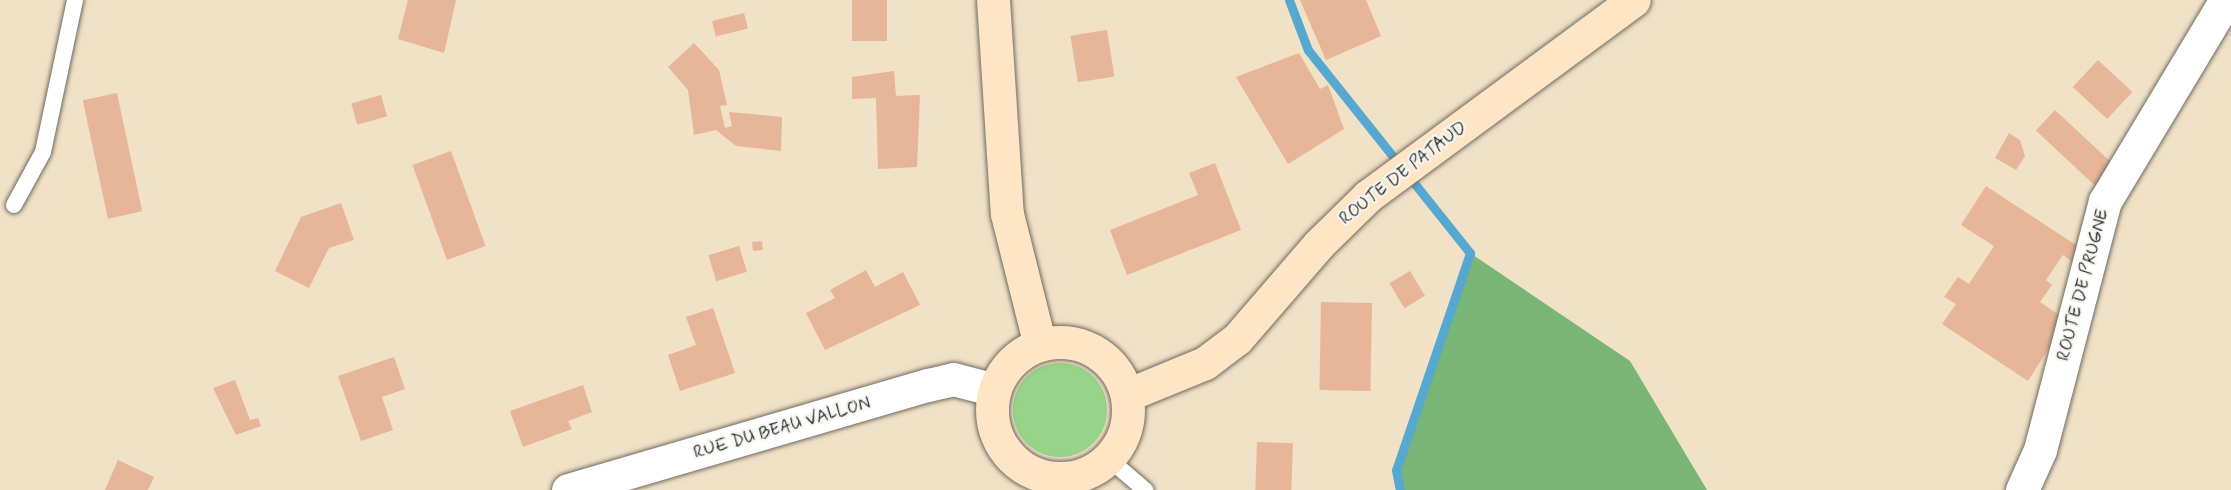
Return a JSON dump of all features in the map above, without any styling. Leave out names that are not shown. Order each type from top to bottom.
[{"type":"street","points":[[993,0],[1007,214],[1040,345]]},
{"type":"street","name":"ROUTE DE PATAUD","points":[[1128,395],[1205,363],[1237,339],[1342,219],[1400,173],[1634,0]]},
{"type":"street","name":"ROUTE DE PRUGNE","points":[[2022,490],[2040,450],[2105,201],[2226,0]]},
{"type":"street","points":[[1040,345],[1085,346],[1104,358],[1128,395],[1126,429],[1109,459],[1087,474],[1031,482],[998,440],[995,390],[1020,355],[1040,345]]},
{"type":"street","name":"RUE DU BEAU VALLON","points":[[568,490],[953,379],[995,390]]},
{"type":"lane","points":[[14,205],[43,152],[75,0]]},
{"type":"lane","points":[[1109,459],[1145,490]]},
{"type":"green space","points":[[1470,253],[1630,361],[1707,490],[1400,490],[1396,470]]},
{"type":"green space","points":[[1060,363],[1078,366],[1093,377],[1104,392],[1107,410],[1104,428],[1093,443],[1078,454],[1060,457],[1042,454],[1027,443],[1016,428],[1013,410],[1016,392],[1027,377],[1042,366]]},
{"type":"building","points":[[408,0],[456,0],[444,53],[398,39]]},
{"type":"building","points":[[852,0],[887,0],[887,41],[852,41]]},
{"type":"building","points":[[1300,0],[1366,0],[1381,36],[1326,60]]},
{"type":"building","points":[[744,13],[748,29],[716,37],[712,21]]},
{"type":"building","points":[[1107,30],[1114,76],[1078,82],[1070,36]]},
{"type":"building","points":[[694,43],[719,70],[727,105],[720,106],[725,128],[732,126],[729,112],[782,117],[781,151],[736,146],[716,130],[694,135],[688,90],[668,67]]},
{"type":"building","points":[[1299,53],[1320,89],[1328,85],[1344,129],[1288,164],[1236,77]]},
{"type":"building","points":[[2098,60],[2132,92],[2107,119],[2073,87]]},
{"type":"building","points":[[894,71],[896,96],[920,95],[917,167],[878,169],[876,98],[852,99],[852,77]]},
{"type":"building","points":[[117,93],[142,211],[108,219],[83,100]]},
{"type":"building","points":[[381,95],[387,116],[357,125],[351,104]]},
{"type":"building","points":[[2055,110],[2114,165],[2095,186],[2036,130]]},
{"type":"building","points":[[2009,133],[2020,140],[2025,156],[2016,170],[1995,158]]},
{"type":"building","points":[[451,151],[486,246],[447,260],[412,165]]},
{"type":"building","points":[[1215,163],[1241,230],[1127,275],[1110,230],[1198,195],[1189,173]]},
{"type":"building","points":[[1986,186],[2079,247],[2074,263],[2063,255],[2046,280],[2052,285],[2040,302],[2060,316],[2054,340],[2028,381],[1942,324],[1956,304],[1944,297],[1958,277],[1969,284],[1994,246],[1961,225]]},
{"type":"building","points":[[341,203],[354,240],[329,248],[309,288],[275,271],[301,217]]},
{"type":"building","points":[[762,241],[763,250],[753,251],[752,242]]},
{"type":"building","points":[[739,246],[747,272],[716,281],[708,255]]},
{"type":"building","points":[[866,270],[875,287],[903,272],[920,305],[825,350],[806,313],[835,298],[830,290]]},
{"type":"building","points":[[1410,271],[1425,296],[1404,308],[1389,283]]},
{"type":"building","points":[[1321,302],[1372,303],[1370,391],[1319,390]]},
{"type":"building","points":[[713,308],[735,373],[680,391],[668,355],[696,345],[686,317]]},
{"type":"building","points":[[394,357],[405,389],[382,397],[393,430],[361,441],[338,376]]},
{"type":"building","points":[[235,380],[250,420],[258,418],[261,426],[236,435],[213,388]]},
{"type":"building","points":[[583,385],[592,412],[568,421],[572,429],[523,447],[510,411]]},
{"type":"building","points":[[1257,442],[1293,443],[1291,490],[1255,490]]},
{"type":"building","points":[[118,460],[154,477],[148,490],[105,490]]},
{"type":"waterway","points":[[1289,0],[1308,50],[1470,253],[1396,470],[1400,490]]}]
